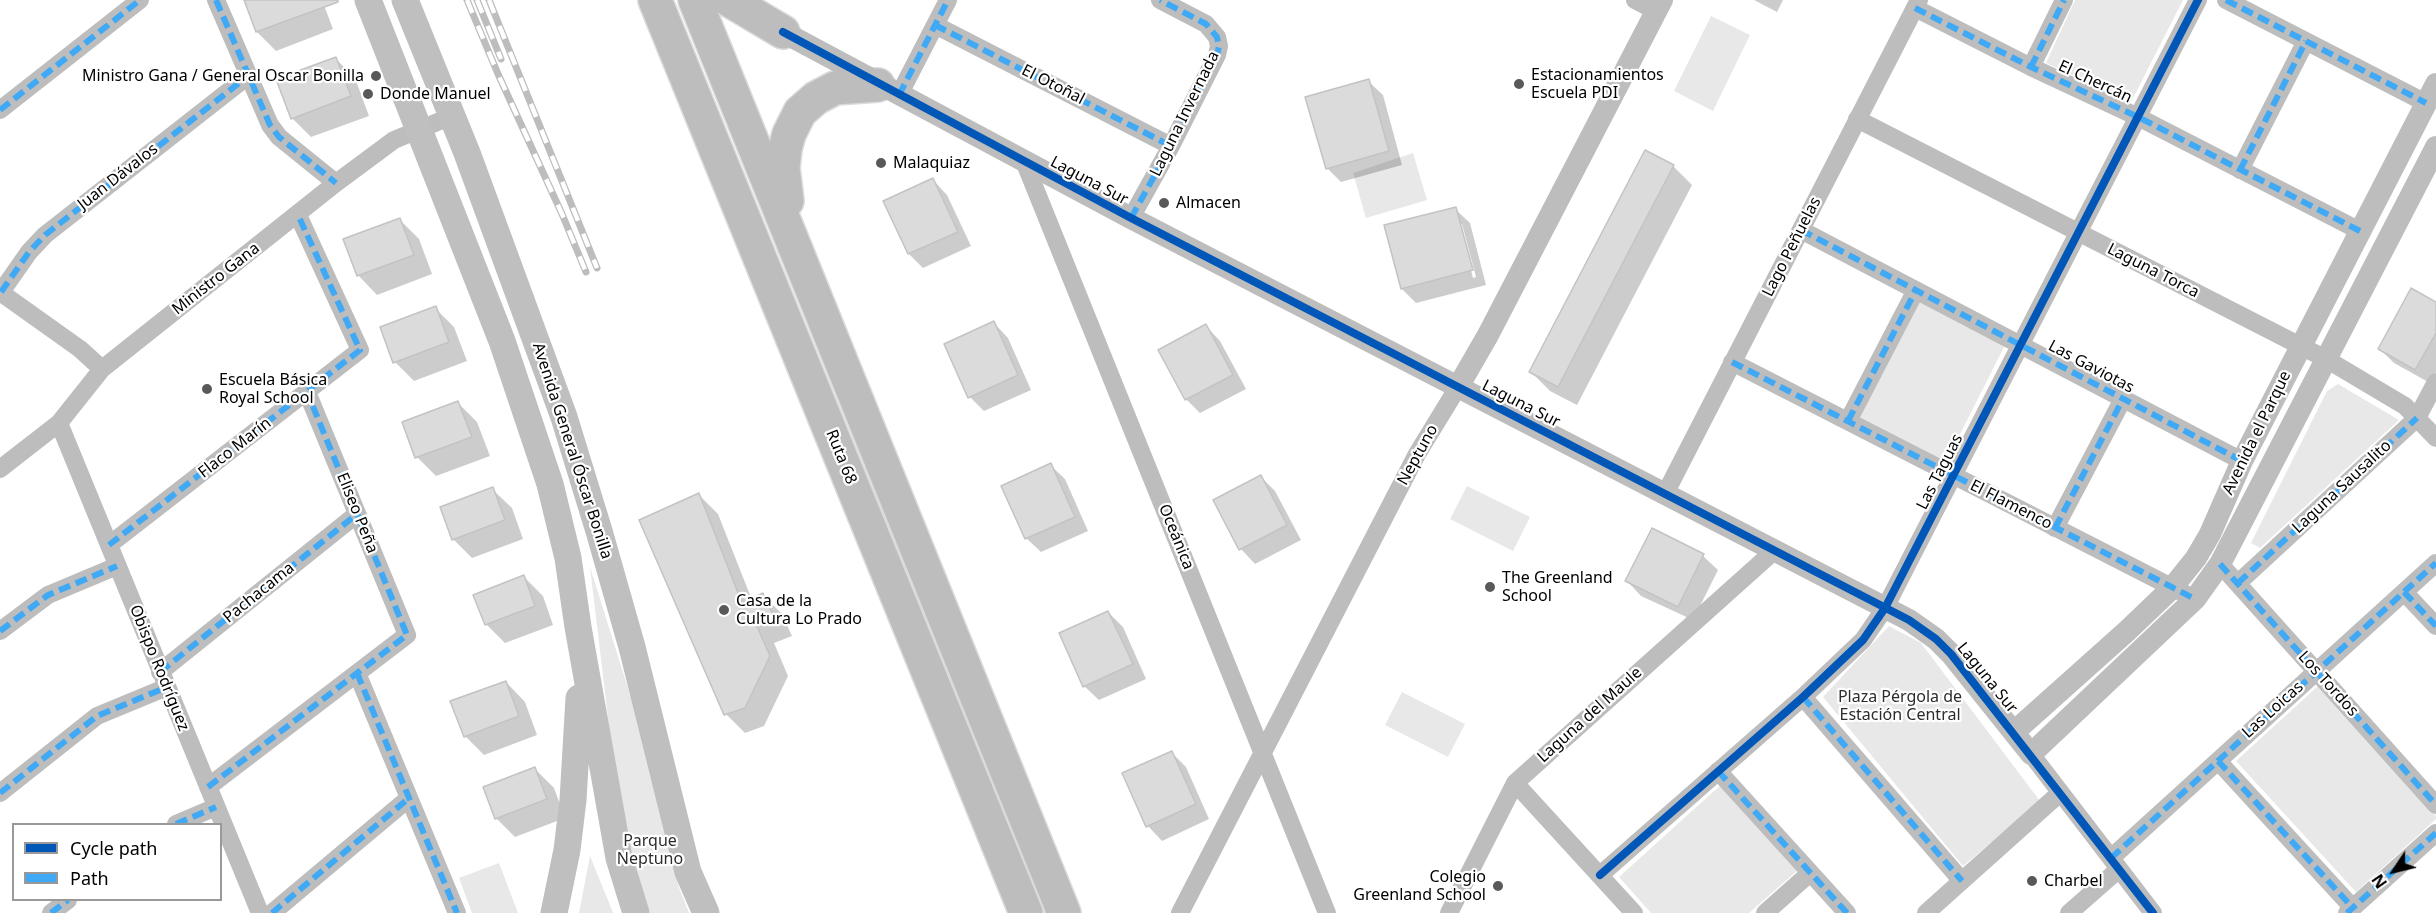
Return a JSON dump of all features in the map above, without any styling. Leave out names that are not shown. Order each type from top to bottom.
[{"type":"highway","name":"Ruta 68","points":[[656,0],[1026,913]]},
{"type":"highway","points":[[695,0],[1064,913]]},
{"type":"highway","points":[[729,0],[783,32]]},
{"type":"highway","points":[[794,244],[783,168],[786,141],[792,126],[806,105],[823,93],[843,87],[888,90]]},
{"type":"main road","name":"Avenida General Óscar Bonilla","points":[[368,0],[502,341],[550,484],[568,558],[619,858],[636,913]]},
{"type":"main road","name":"Avenida General Óscar Bonilla","points":[[405,0],[452,116],[564,417],[632,647],[688,872],[706,913]]},
{"type":"main road","points":[[554,913],[567,850],[577,750],[578,627]]},
{"type":"street","points":[[0,110],[140,0]]},
{"type":"street","points":[[216,0],[262,112],[279,137],[336,183]]},
{"type":"street","points":[[888,90],[936,25],[948,0]]},
{"type":"street","name":"Laguna Invernada","points":[[1131,218],[1171,146],[1217,55],[1219,46],[1217,37],[1206,24],[1160,0]]},
{"type":"street","points":[[1635,0],[1659,6]]},
{"type":"street","points":[[2031,67],[2064,0]]},
{"type":"street","name":"Las Taguas","points":[[1600,875],[1803,697],[1863,640],[1886,608],[2198,0]]},
{"type":"street","points":[[2226,0],[2306,42],[2431,94]]},
{"type":"street","name":"El Chercán","points":[[1917,4],[2031,67],[2138,117],[2360,231]]},
{"type":"street","name":"Lago Peñuelas","points":[[1665,494],[1917,4]]},
{"type":"street","name":"Neptuno","points":[[1180,913],[1417,454],[1488,335],[1659,6]]},
{"type":"street","name":"El Otoñal","points":[[936,25],[1171,146]]},
{"type":"street","name":"Laguna Sur","points":[[783,32],[1131,218],[1923,629],[1951,654],[2153,913]]},
{"type":"street","points":[[2240,170],[2306,42]]},
{"type":"street","name":"Juan Dávalos","points":[[1,292],[29,252],[45,235],[248,76]]},
{"type":"street","name":"Avenida el Parque","points":[[2014,732],[2172,588],[2196,558],[2210,534],[2242,461],[2300,346],[2431,94]]},
{"type":"street","name":"Ministro Gana","points":[[0,469],[59,423],[102,369],[336,183],[386,146],[420,128],[452,116]]},
{"type":"street","name":"Laguna Torca","points":[[1857,119],[2326,359],[2392,398],[2417,418],[2436,438]]},
{"type":"street","name":"Avenida el Parque","points":[[2031,754],[2195,599],[2220,564],[2436,147]]},
{"type":"street","name":"Oceánica","points":[[1024,161],[1327,913]]},
{"type":"street","name":"Flaco Marín","points":[[109,545],[360,350],[298,214]]},
{"type":"street","name":"Las Gaviotas","points":[[1800,230],[2242,461]]},
{"type":"street","points":[[1848,421],[1916,290]]},
{"type":"street","points":[[1,292],[80,349],[102,369]]},
{"type":"street","name":"El Flamenco","points":[[1732,362],[2195,599]]},
{"type":"street","name":"Laguna Sausalito","points":[[2238,583],[2417,418],[2436,382]]},
{"type":"street","name":"Eliseo Peña","points":[[307,392],[407,635],[357,673]]},
{"type":"street","points":[[2055,528],[2123,399]]},
{"type":"street","name":"Obispo Rodríguez","points":[[59,423],[260,913]]},
{"type":"street","name":"Pachacama","points":[[0,793],[97,716],[164,679],[357,513]]},
{"type":"street","name":"Laguna del Maule","points":[[1449,913],[1515,783],[1774,550]]},
{"type":"street","name":"Las Loicas","points":[[2069,913],[2218,761],[2436,563]]},
{"type":"street","name":"Los Tordos","points":[[2220,564],[2436,805]]},
{"type":"street","points":[[0,631],[48,595],[117,566]]},
{"type":"street","points":[[2404,592],[2436,626]]},
{"type":"street","points":[[208,787],[357,673],[457,913]]},
{"type":"street","points":[[1803,697],[1962,881]]},
{"type":"street","points":[[2218,761],[2350,910],[2436,833]]},
{"type":"street","points":[[1718,771],[1847,913]]},
{"type":"street","points":[[1515,783],[1634,913]]},
{"type":"street","points":[[1926,913],[2060,793]]},
{"type":"street","points":[[272,913],[409,798]]},
{"type":"street","points":[[180,823],[216,807]]},
{"type":"street","points":[[1765,913],[1810,873]]},
{"type":"street","points":[[51,913],[67,901]]},
{"type":"green space","points":[[2075,0],[2183,0],[2131,102],[2046,63]]},
{"type":"green space","points":[[1711,16],[1750,35],[1713,111],[1674,91]]},
{"type":"green space","points":[[1413,153],[1427,200],[1366,218],[1353,173]]},
{"type":"green space","points":[[1918,301],[2005,345],[1944,466],[1857,422]]},
{"type":"green space","points":[[2338,384],[2399,420],[2260,548],[2251,543],[2327,391]]},
{"type":"green space","points":[[1467,486],[1530,517],[1513,551],[1450,519]]},
{"type":"green space","name":"Parque Neptuno","points":[[590,567],[637,717],[671,847],[678,885],[689,913],[650,913],[636,879],[617,793]]},
{"type":"green space","name":"Plaza Pérgola de Estación Central","points":[[1889,626],[1921,643],[2040,801],[1963,866],[1823,697]]},
{"type":"green space","points":[[2318,686],[2436,816],[2436,819],[2356,892],[2236,761]]},
{"type":"green space","points":[[1402,692],[1465,724],[1448,757],[1385,725]]},
{"type":"green space","points":[[1723,783],[1799,869],[1749,913],[1651,913],[1619,877]]},
{"type":"green space","name":"Parque Neptuno","points":[[590,856],[612,910],[613,913],[579,913]]},
{"type":"green space","points":[[499,863],[518,913],[472,913],[459,878]]},
{"type":"building","points":[[244,0],[338,0],[338,2],[256,32]]},
{"type":"building","points":[[336,57],[351,96],[291,119],[276,79]]},
{"type":"building","points":[[1369,79],[1389,151],[1326,169],[1305,97]]},
{"type":"building","points":[[1645,150],[1674,165],[1558,387],[1529,372]]},
{"type":"building","points":[[933,178],[958,232],[908,254],[883,201]]},
{"type":"building","points":[[1456,207],[1473,270],[1401,289],[1384,225]]},
{"type":"building","points":[[400,218],[414,255],[357,276],[343,239]]},
{"type":"building","points":[[2411,288],[2436,302],[2436,333],[2415,370],[2378,349]]},
{"type":"building","points":[[436,306],[449,342],[393,363],[380,327]]},
{"type":"building","points":[[994,321],[1018,375],[968,398],[944,344]]},
{"type":"building","points":[[1206,324],[1233,375],[1185,400],[1158,350]]},
{"type":"building","points":[[458,401],[472,437],[415,458],[402,422]]},
{"type":"building","points":[[1051,463],[1075,517],[1025,539],[1001,486]]},
{"type":"building","points":[[1261,475],[1287,525],[1239,550],[1213,500]]},
{"type":"building","points":[[493,487],[505,520],[452,540],[440,507]]},
{"type":"building","name":"Casa de la Cultura Lo Prado","points":[[699,493],[742,603],[763,593],[774,617],[756,624],[770,656],[745,708],[724,715],[639,520]]},
{"type":"building","points":[[1652,528],[1704,554],[1678,607],[1625,581]]},
{"type":"building","points":[[524,575],[535,606],[485,625],[473,595]]},
{"type":"building","points":[[1108,611],[1133,664],[1083,687],[1059,633]]},
{"type":"building","points":[[506,681],[519,716],[464,737],[450,701]]},
{"type":"building","points":[[1172,751],[1196,804],[1146,827],[1122,773]]},
{"type":"building","points":[[535,767],[547,799],[495,819],[483,787]]},
{"type":"railway","points":[[467,0],[586,272]]},
{"type":"railway","points":[[477,0],[501,59]]},
{"type":"railway","points":[[489,0],[597,268]]},
{"type":"marked path","points":[[0,110],[140,0]]},
{"type":"marked path","points":[[216,0],[270,125],[279,137],[336,183]]},
{"type":"marked path","points":[[899,95],[948,0]]},
{"type":"marked path","points":[[1131,218],[1171,146],[1217,55],[1219,46],[1217,37],[1206,24],[1160,0]]},
{"type":"marked path","points":[[2031,67],[2064,0]]},
{"type":"marked path","points":[[2226,0],[2426,103]]},
{"type":"marked path","points":[[1915,8],[2031,67],[2138,117],[2360,231]]},
{"type":"marked path","points":[[935,25],[1171,146]]},
{"type":"marked path","points":[[2240,170],[2306,41]]},
{"type":"marked path","points":[[1,292],[29,252],[45,235],[248,76]]},
{"type":"marked path","points":[[109,545],[360,350],[298,215]]},
{"type":"marked path","points":[[1801,230],[2242,461]]},
{"type":"marked path","points":[[1848,421],[1916,290]]},
{"type":"marked path","points":[[1732,362],[2195,599]]},
{"type":"marked path","points":[[208,787],[407,635],[307,392]]},
{"type":"marked path","points":[[2055,528],[2123,399]]},
{"type":"marked path","points":[[2238,583],[2417,418]]},
{"type":"marked path","points":[[160,672],[357,514]]},
{"type":"marked path","points":[[2111,858],[2436,563]]},
{"type":"marked path","points":[[2220,564],[2436,805]]},
{"type":"marked path","points":[[0,631],[48,595],[117,566]]},
{"type":"marked path","points":[[2404,592],[2436,626]]},
{"type":"marked path","points":[[357,673],[457,913]]},
{"type":"marked path","points":[[0,793],[97,716],[167,687]]},
{"type":"marked path","points":[[1803,697],[1962,881]]},
{"type":"marked path","points":[[2218,761],[2353,908]]},
{"type":"marked path","points":[[1718,771],[1847,913]]},
{"type":"marked path","points":[[272,913],[409,798]]},
{"type":"marked path","points":[[178,823],[216,807]]},
{"type":"marked path","points":[[2347,913],[2436,833]]},
{"type":"marked path","points":[[51,913],[67,901]]},
{"type":"cycle path","points":[[1600,875],[1803,697],[1863,640],[1885,608],[2198,0]]},
{"type":"cycle path","points":[[783,32],[1131,218],[1909,620],[1936,639],[1951,654],[2153,913]]},
{"type":"place","name":"Ministro Gana / General Oscar Bonilla","points":[[376,76]]},
{"type":"place","name":"Estacionamientos Escuela PDI","points":[[1519,84]]},
{"type":"place","name":"Donde Manuel","points":[[368,94]]},
{"type":"place","name":"Malaquiaz","points":[[881,163]]},
{"type":"place","name":"Almacen","points":[[1164,203]]},
{"type":"place","name":"Escuela Básica Royal School","points":[[207,389]]},
{"type":"place","name":"The Greenland School","points":[[1490,587]]},
{"type":"place","name":"Casa de la Cultura Lo Prado","points":[[724,610]]},
{"type":"place","name":"Charbel","points":[[2032,881]]},
{"type":"place","name":"Colegio Greenland School","points":[[1498,886]]}]
